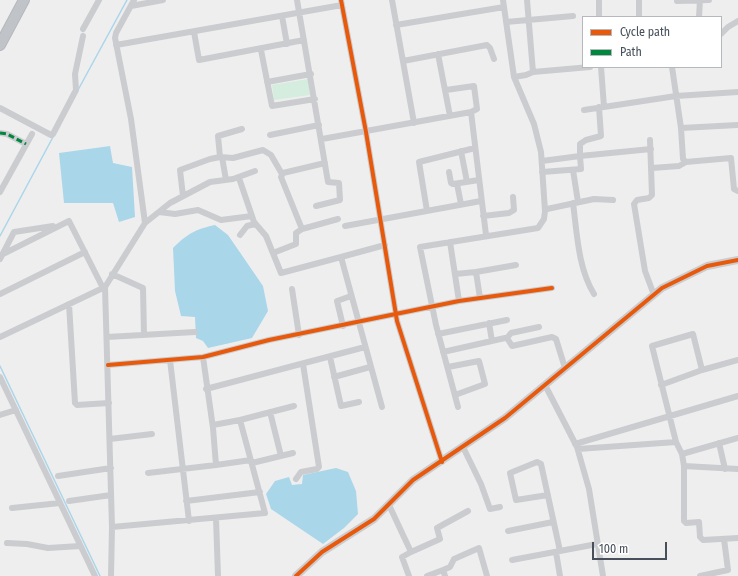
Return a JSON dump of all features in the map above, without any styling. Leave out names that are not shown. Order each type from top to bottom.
[{"type":"highway","points":[[0,31],[16,0]]},
{"type":"highway","points":[[0,45],[24,0]]},
{"type":"street","points":[[0,108],[51,135],[53,134],[76,90],[75,74],[83,32],[100,0]]},
{"type":"street","points":[[145,223],[131,119],[116,45],[116,33],[132,3],[163,0]]},
{"type":"street","points":[[297,0],[329,183],[339,182],[340,200],[316,206]]},
{"type":"street","points":[[392,0],[414,123]]},
{"type":"street","points":[[527,0],[533,72]]},
{"type":"street","points":[[599,0],[599,15]]},
{"type":"street","points":[[639,0],[639,16]]},
{"type":"street","points":[[699,16],[700,0]]},
{"type":"street","points":[[677,1],[710,0]]},
{"type":"street","points":[[116,45],[299,13],[341,2],[366,132],[396,314],[442,462]]},
{"type":"street","points":[[396,25],[504,3],[514,77],[535,126],[542,161],[545,211],[544,219],[538,228],[486,235],[420,248],[438,334],[458,407]]},
{"type":"street","points":[[282,16],[288,44]]},
{"type":"street","points":[[506,22],[573,16]]},
{"type":"street","points":[[722,33],[738,21]]},
{"type":"street","points":[[194,32],[199,60],[261,50],[304,40]]},
{"type":"street","points":[[403,61],[487,45],[490,48],[494,59]]},
{"type":"street","points":[[261,50],[272,106],[315,99]]},
{"type":"street","points":[[438,54],[450,116]]},
{"type":"street","points":[[514,77],[533,72],[582,68]]},
{"type":"street","points":[[542,172],[581,168],[580,144],[586,140],[601,136],[600,68]]},
{"type":"street","points":[[672,68],[681,128],[683,160],[686,162]]},
{"type":"street","points":[[267,82],[311,74]]},
{"type":"street","points":[[322,139],[471,112],[477,109],[474,85],[446,90]]},
{"type":"street","points":[[584,110],[676,96],[738,92]]},
{"type":"street","points":[[471,112],[486,235]]},
{"type":"street","points":[[270,136],[319,125]]},
{"type":"street","points":[[681,128],[738,125]]},
{"type":"street","points":[[226,180],[218,136],[242,129]]},
{"type":"street","points":[[0,133],[7,134],[26,144]]},
{"type":"street","points":[[0,192],[32,134]]},
{"type":"street","points":[[650,140],[652,195],[650,198],[637,200],[634,204],[645,271],[654,295]]},
{"type":"street","points":[[427,211],[419,162],[475,148]]},
{"type":"street","points":[[542,161],[650,148]]},
{"type":"street","points":[[183,196],[180,170],[203,163],[210,159],[221,157],[233,158],[263,150],[271,156],[282,174],[302,229]]},
{"type":"street","points":[[461,151],[467,182]]},
{"type":"street","points":[[652,168],[679,166],[686,162],[729,158],[735,160],[734,189],[738,191]]},
{"type":"street","points":[[282,174],[326,162]]},
{"type":"street","points":[[573,170],[582,260],[588,283],[594,294]]},
{"type":"street","points":[[0,337],[104,287],[145,223],[183,196],[210,182],[239,178],[255,171]]},
{"type":"street","points":[[449,172],[451,183],[457,184],[479,180]]},
{"type":"street","points":[[239,178],[255,224],[266,236],[282,274],[385,245]]},
{"type":"street","points":[[457,184],[461,204]]},
{"type":"street","points":[[483,216],[509,213],[514,210],[513,197]]},
{"type":"street","points":[[545,211],[576,202],[594,199],[613,200]]},
{"type":"street","points":[[345,226],[481,201]]},
{"type":"street","points":[[159,212],[175,214],[198,210],[221,220],[252,216]]},
{"type":"street","points":[[273,253],[296,244],[296,233],[302,229],[338,219]]},
{"type":"street","points":[[1,257],[59,225],[70,221],[104,287],[112,495],[111,576]]},
{"type":"street","points":[[240,234],[247,226],[255,224]]},
{"type":"street","points":[[1,257],[15,231],[59,225]]},
{"type":"street","points":[[450,242],[459,301]]},
{"type":"street","points":[[0,294],[85,252]]},
{"type":"street","points":[[341,257],[382,407]]},
{"type":"street","points":[[296,576],[322,552],[374,519],[413,480],[506,418],[662,288],[707,266],[738,260]]},
{"type":"street","points":[[455,274],[516,265]]},
{"type":"street","points":[[476,272],[480,298]]},
{"type":"street","points":[[112,274],[143,288],[144,335]]},
{"type":"street","points":[[108,365],[203,357],[459,301],[552,288]]},
{"type":"street","points":[[292,289],[299,335]]},
{"type":"street","points":[[342,326],[337,302],[351,296]]},
{"type":"street","points":[[69,304],[75,402],[78,405],[109,403]]},
{"type":"street","points":[[438,334],[507,320]]},
{"type":"street","points":[[489,323],[492,341]]},
{"type":"street","points":[[443,352],[508,338],[511,333],[539,327]]},
{"type":"street","points":[[107,337],[195,332]]},
{"type":"street","points":[[702,370],[693,334],[653,344],[652,347],[669,416],[676,442],[682,454],[684,466],[684,521],[686,523],[699,522],[700,537],[703,540],[738,538]]},
{"type":"street","points":[[508,338],[512,346],[554,337],[565,368]]},
{"type":"street","points":[[206,389],[365,348]]},
{"type":"street","points":[[203,357],[216,465]]},
{"type":"street","points":[[330,357],[341,406],[360,402]]},
{"type":"street","points":[[170,360],[189,521]]},
{"type":"street","points":[[448,367],[479,360],[485,384],[455,395]]},
{"type":"street","points":[[661,385],[702,370],[738,360]]},
{"type":"street","points":[[296,479],[301,472],[317,469],[319,467],[303,364]]},
{"type":"street","points":[[334,377],[370,367]]},
{"type":"street","points":[[0,377],[95,576]]},
{"type":"street","points":[[545,385],[576,446],[589,489],[597,544],[604,576]]},
{"type":"street","points":[[576,446],[669,416],[738,396]]},
{"type":"street","points":[[212,425],[240,420],[294,406]]},
{"type":"street","points":[[0,415],[16,410]]},
{"type":"street","points":[[270,412],[281,456]]},
{"type":"street","points":[[112,527],[264,514],[260,492],[240,420]]},
{"type":"street","points":[[110,439],[152,434]]},
{"type":"street","points":[[682,454],[738,438]]},
{"type":"street","points":[[576,446],[676,442]]},
{"type":"street","points":[[719,443],[725,469]]},
{"type":"street","points":[[463,447],[481,484],[490,509],[500,507]]},
{"type":"street","points":[[148,473],[252,461],[293,453]]},
{"type":"street","points":[[548,495],[516,500],[510,473],[537,462],[540,463],[548,495],[553,522],[560,576]]},
{"type":"street","points":[[684,466],[738,469]]},
{"type":"street","points":[[58,476],[111,468]]},
{"type":"street","points":[[186,501],[260,492]]},
{"type":"street","points":[[69,501],[112,495]]},
{"type":"street","points":[[12,508],[60,503]]},
{"type":"street","points":[[389,505],[411,552]]},
{"type":"street","points":[[409,576],[402,557],[440,539],[437,528],[468,511]]},
{"type":"street","points":[[216,518],[218,576]]},
{"type":"street","points":[[508,531],[553,522]]},
{"type":"street","points":[[700,576],[728,570],[724,539]]},
{"type":"street","points":[[7,543],[27,544],[48,548],[80,546]]},
{"type":"street","points":[[512,560],[597,544]]},
{"type":"street","points":[[427,576],[444,573],[454,560],[479,548],[487,576]]},
{"type":"green space","points":[[308,79],[310,95],[274,100],[272,85]]},
{"type":"water","points":[[110,146],[113,163],[132,167],[135,217],[119,222],[113,203],[64,203],[59,153]]},
{"type":"water","points":[[215,225],[228,235],[263,286],[268,311],[252,338],[208,348],[203,341],[196,338],[195,317],[181,316],[175,291],[173,248],[192,233],[202,228]]},
{"type":"water","points":[[336,468],[348,472],[356,491],[358,514],[344,528],[323,544],[271,509],[266,494],[275,481],[289,477],[292,485],[302,484],[303,475]]},
{"type":"waterway","points":[[78,90],[127,0]]},
{"type":"waterway","points":[[0,236],[53,137]]},
{"type":"waterway","points":[[0,366],[100,576]]},
{"type":"marked path","points":[[0,133],[7,134],[26,144]]},
{"type":"cycle path","points":[[341,0],[366,132],[397,321],[442,462]]},
{"type":"cycle path","points":[[296,576],[322,552],[374,519],[413,480],[505,418],[662,288],[707,266],[738,260]]},
{"type":"cycle path","points":[[108,365],[203,357],[269,340],[459,301],[552,288]]}]
